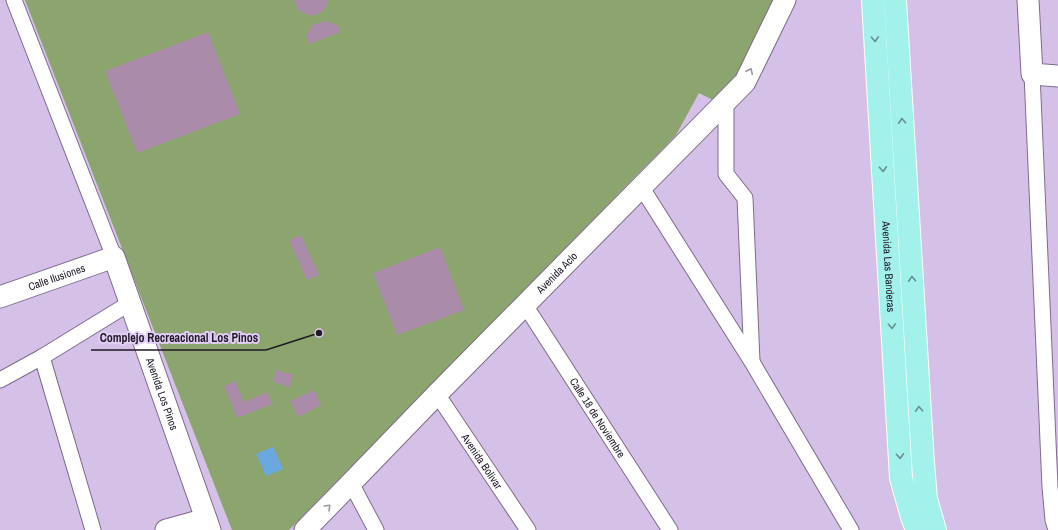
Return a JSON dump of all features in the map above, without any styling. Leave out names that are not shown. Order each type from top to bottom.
[{"type":"main road","name":"Avenida Aclo","points":[[304,530],[745,82],[786,0]]},
{"type":"main road","name":"Avenida Las Banderas","points":[[873,0],[901,478],[917,530]]},
{"type":"main road","name":"Avenida Las Banderas","points":[[895,0],[922,463],[926,499],[935,530]]},
{"type":"main road","points":[[1028,0],[1032,74],[1058,76]]},
{"type":"main road","name":"Calle Ilusiones","points":[[0,297],[114,257]]},
{"type":"main road","name":"Avenida Los Pinos","points":[[114,257],[208,524]]},
{"type":"main road","points":[[166,530],[208,524]]},
{"type":"street","points":[[14,0],[114,257]]},
{"type":"street","points":[[1032,74],[1050,487],[1053,520],[1056,530]]},
{"type":"street","points":[[726,102],[726,174],[745,198],[752,362]]},
{"type":"street","points":[[642,188],[752,362],[851,530]]},
{"type":"street","points":[[1,378],[42,357],[130,303]]},
{"type":"street","name":"Calle 18 de Noviembre","points":[[526,305],[670,530]]},
{"type":"street","points":[[42,357],[93,530]]},
{"type":"street","name":"Avenida Bolivar","points":[[437,394],[528,530]]},
{"type":"street","points":[[351,483],[376,530]]},
{"type":"green space","points":[[25,0],[775,0],[743,72],[713,100],[699,93],[676,135],[289,530],[232,530]]},
{"type":"water","points":[[273,447],[283,469],[266,476],[256,454]]},
{"type":"building","points":[[294,0],[328,0],[328,3],[321,13],[310,16],[298,10]]},
{"type":"building","points":[[327,21],[338,26],[340,32],[309,44],[306,36],[312,25]]},
{"type":"building","points":[[208,32],[240,114],[137,153],[105,71]]},
{"type":"building","points":[[301,235],[319,275],[307,280],[289,240]]},
{"type":"building","points":[[440,247],[464,310],[397,335],[373,273]]},
{"type":"building","points":[[276,370],[293,375],[289,387],[273,382]]},
{"type":"building","points":[[235,381],[244,402],[267,392],[272,404],[237,418],[224,386]]},
{"type":"building","points":[[314,390],[321,405],[298,417],[290,401]]},
{"type":"place","name":"Complejo Recreacional Los Pinos","points":[[319,333]]}]
